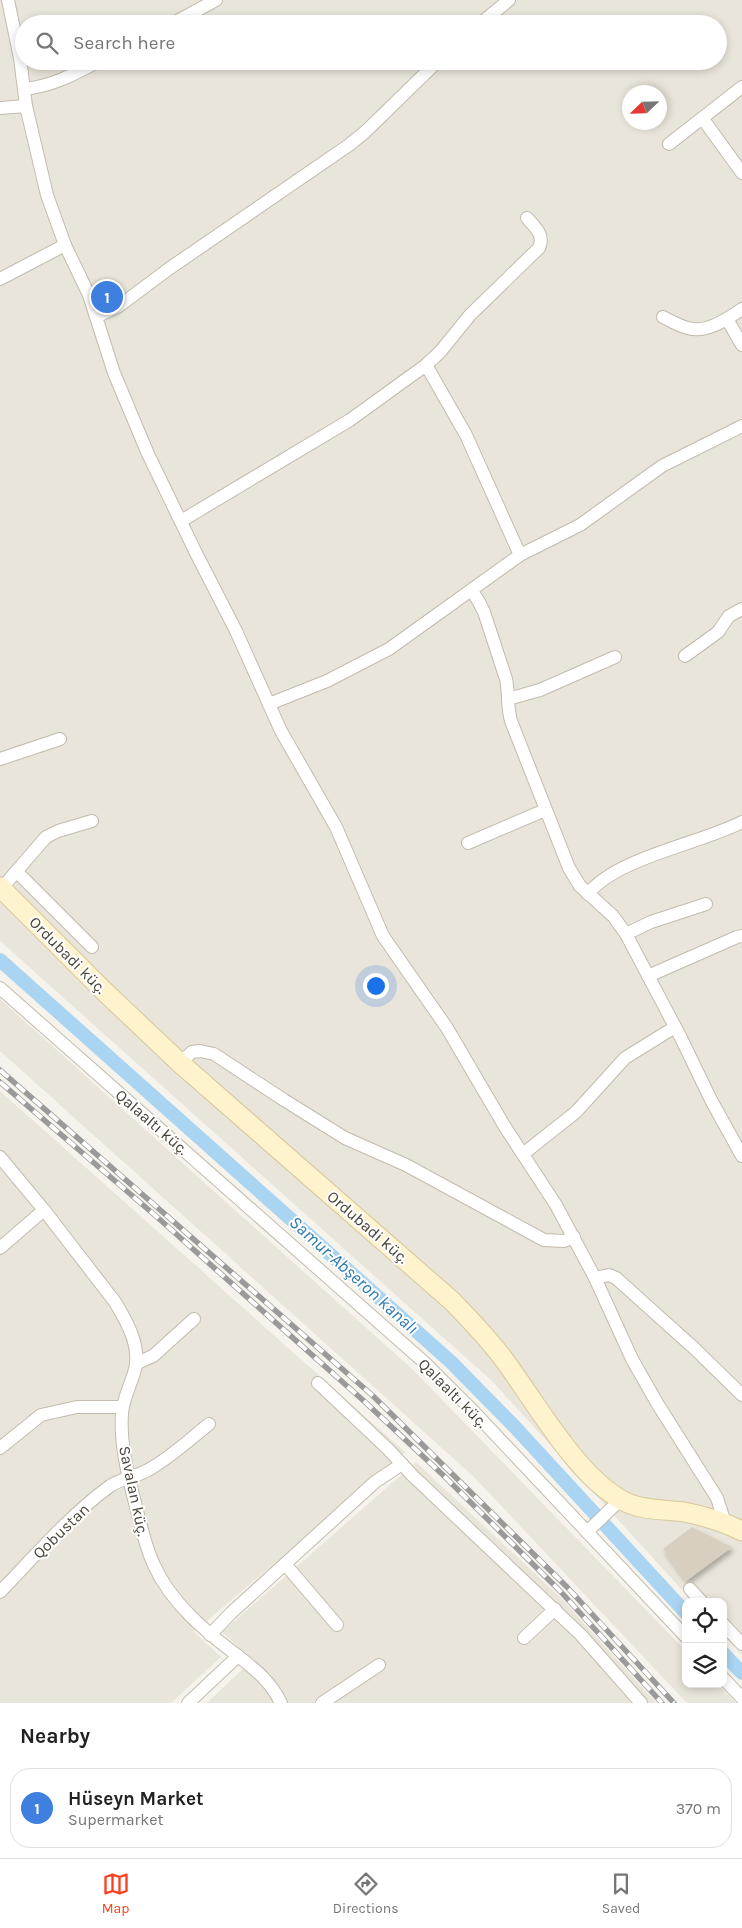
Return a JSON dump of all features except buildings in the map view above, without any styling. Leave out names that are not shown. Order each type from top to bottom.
[{"type":"street","points":[[8,0],[15,37]]},
{"type":"street","points":[[188,15],[216,0]]},
{"type":"street","points":[[491,15],[509,0]]},
{"type":"street","points":[[21,70],[26,106],[47,195],[64,245],[98,316],[114,373],[127,408],[180,522],[236,631],[292,753],[336,827],[383,936],[447,1028],[505,1127],[541,1180],[574,1237],[632,1359],[657,1403],[717,1498],[725,1522]]},
{"type":"street","points":[[25,89],[45,87],[81,70]]},
{"type":"street","points":[[98,316],[119,306],[170,268],[349,145],[429,70]]},
{"type":"street","points":[[668,144],[703,119],[742,87]]},
{"type":"street","points":[[0,108],[26,106]]},
{"type":"street","points":[[703,119],[742,173]]},
{"type":"street","points":[[180,522],[350,420],[426,365],[470,315],[540,248],[542,242],[540,232],[527,218]]},
{"type":"street","points":[[0,279],[64,245]]},
{"type":"street","points":[[663,317],[697,330],[727,319],[742,309]]},
{"type":"street","points":[[727,319],[742,346]]},
{"type":"street","points":[[426,365],[466,435],[520,555]]},
{"type":"street","points":[[269,704],[327,681],[383,653],[520,555],[580,525],[662,466],[742,426]]},
{"type":"street","points":[[472,591],[484,612],[506,679],[507,708],[511,721],[569,868],[580,886],[613,916],[626,934],[675,1026],[711,1100],[742,1156]]},
{"type":"street","points":[[685,656],[718,632],[729,616],[742,609]]},
{"type":"street","points":[[508,699],[540,690],[616,657]]},
{"type":"street","points":[[0,759],[60,739]]},
{"type":"street","points":[[468,844],[545,810]]},
{"type":"street","points":[[1,888],[46,837],[58,831],[92,821]]},
{"type":"street","points":[[588,894],[595,885],[606,877],[632,864],[727,830],[742,822]]},
{"type":"street","points":[[17,872],[92,947]]},
{"type":"street","name":"Ordubadi küç.","points":[[1,888],[98,986],[180,1063],[452,1301],[483,1333],[505,1360],[580,1464],[595,1480],[620,1500],[649,1509],[683,1512],[725,1522],[742,1531]]},
{"type":"street","points":[[626,934],[651,922],[706,904]]},
{"type":"street","points":[[648,976],[742,936]]},
{"type":"street","name":"Qalaaltı küç.","points":[[0,988],[425,1363],[588,1532],[682,1634]]},
{"type":"street","points":[[523,1154],[576,1112],[625,1058],[675,1026]]},
{"type":"street","points":[[180,1063],[192,1052],[200,1051],[214,1054],[345,1138],[406,1165],[544,1240],[559,1242],[574,1237]]},
{"type":"street","points":[[0,1157],[44,1210],[115,1302],[131,1334],[137,1363],[153,1356],[194,1319]]},
{"type":"street","points":[[0,1248],[44,1210]]},
{"type":"street","points":[[594,1278],[609,1275],[616,1278],[695,1349],[742,1395]]},
{"type":"street","name":"Savalan küç.","points":[[137,1363],[122,1407],[123,1442],[128,1477],[147,1546],[158,1574],[166,1588],[210,1634],[259,1672],[268,1682],[281,1703]]},
{"type":"street","points":[[318,1383],[555,1609],[581,1635],[641,1703]]},
{"type":"street","points":[[0,1448],[41,1415],[77,1407],[122,1407]]},
{"type":"street","name":"Qobustan","points":[[0,1592],[52,1537],[95,1498],[112,1485],[128,1477],[146,1472],[208,1424]]},
{"type":"street","points":[[210,1634],[375,1482],[402,1464]]},
{"type":"street","points":[[588,1532],[620,1500]]},
{"type":"street","points":[[285,1564],[338,1626]]},
{"type":"street","points":[[690,1589],[698,1598]]},
{"type":"street","points":[[524,1638],[555,1609]]},
{"type":"street","points":[[727,1628],[742,1644]]},
{"type":"street","points":[[188,1703],[238,1656]]},
{"type":"street","points":[[322,1703],[380,1665]]},
{"type":"street","points":[[727,1682],[742,1698]]},
{"type":"shaded area","points":[[0,0],[742,0],[742,1655],[727,1639],[727,1598],[689,1598],[493,1382],[0,941]]},
{"type":"shaded area","points":[[0,999],[412,1369],[682,1647],[682,1688],[722,1688],[736,1703],[687,1703],[473,1476],[0,1051]]},
{"type":"shaded area","points":[[0,1091],[405,1452],[194,1632],[221,1657],[171,1703],[0,1703]]},
{"type":"shaded area","points":[[416,1462],[563,1600],[656,1703],[207,1703],[252,1660],[222,1632]]},
{"type":"waterway","name":"Samur-Abşeron kanalı","points":[[0,960],[451,1362],[514,1426],[682,1609]]},
{"type":"waterway","name":"Samur-Abşeron kanalı","points":[[727,1657],[742,1673]]},
{"type":"railway","points":[[0,1070],[372,1395],[567,1587],[674,1703]]},
{"type":"railway","points":[[0,1082],[157,1217],[365,1402],[443,1475],[561,1592],[662,1703]]},
{"type":"place","name":"Hüseyn Market","points":[[107,297]]}]
